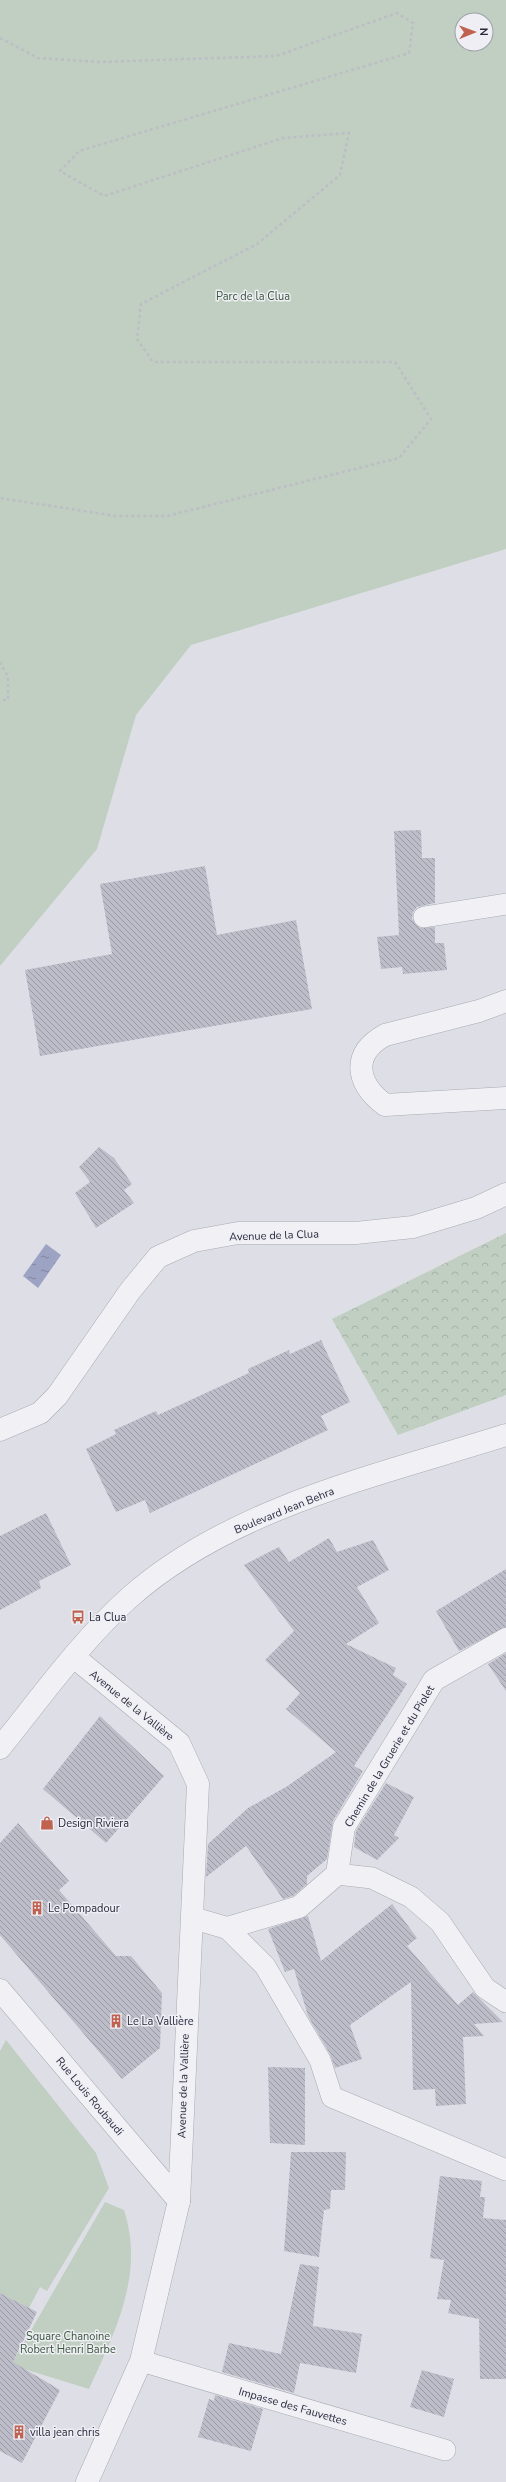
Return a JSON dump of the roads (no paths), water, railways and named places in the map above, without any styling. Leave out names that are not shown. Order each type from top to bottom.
[{"type":"street","points":[[506,1001],[479,1011],[385,1035],[371,1043],[361,1062],[361,1078],[371,1095],[385,1105],[506,1098]]},
{"type":"street","name":"Avenue de la Clua","points":[[0,1430],[40,1413],[57,1396],[130,1291],[158,1257],[194,1241],[238,1233],[356,1233],[414,1227],[476,1208],[506,1194]]},
{"type":"street","name":"Boulevard Jean Behra","points":[[0,1748],[74,1657],[130,1597],[179,1562],[246,1523],[341,1487],[506,1435]]},
{"type":"street","name":"Chemin de la Gruerie et du Piolet","points":[[337,1874],[344,1827],[434,1680],[506,1639]]},
{"type":"street","name":"Avenue de la Vallière","points":[[74,1657],[179,1743],[198,1784],[193,1918],[185,2039],[179,2201],[141,2361],[87,2482]]},
{"type":"street","points":[[193,1918],[227,1928],[299,1907],[337,1874]]},
{"type":"street","name":"Rue Louis Roubaudi","points":[[0,1990],[179,2201]]},
{"type":"lane","points":[[424,917],[506,904]]},
{"type":"lane","points":[[337,1874],[372,1878],[411,1897],[440,1922],[485,1988],[506,2002]]},
{"type":"lane","points":[[227,1928],[265,1966],[320,2060],[332,2097],[506,2170]]},
{"type":"lane","name":"Impasse des Fauvettes","points":[[141,2361],[445,2450]]},
{"type":"water","points":[[46,1244],[61,1255],[38,1288],[23,1276]]},
{"type":"place","name":"La Clua","points":[[78,1617]]},
{"type":"place","name":"Design Riviera","points":[[47,1823]]},
{"type":"place","name":"Le Pompadour","points":[[37,1908]]},
{"type":"place","name":"Le La Vallière","points":[[116,2021]]},
{"type":"place","name":"villa jean chris","points":[[19,2432]]},
{"type":"park label","name":"Parc de la Clua","points":[[253,296]]},
{"type":"park label","name":"Square Chanoine Robert Henri Barbe","points":[[68,2342]]}]
